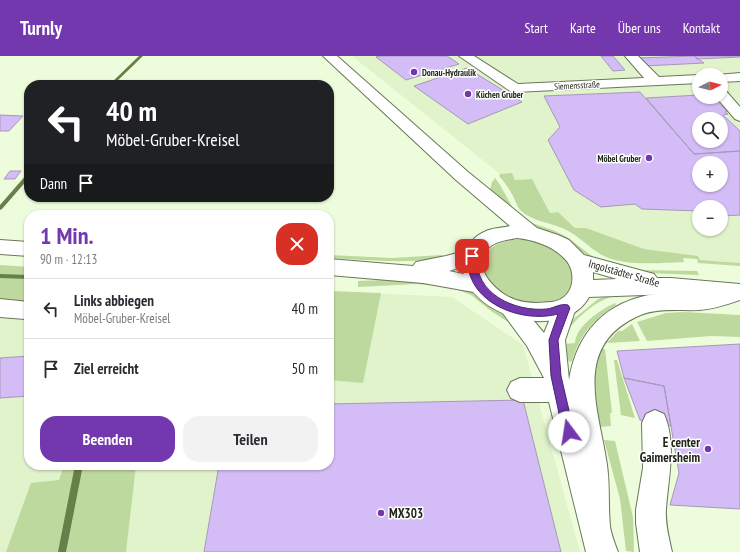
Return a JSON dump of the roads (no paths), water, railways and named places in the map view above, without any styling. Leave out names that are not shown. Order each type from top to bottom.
[{"type":"street","points":[[329,56],[462,176],[530,232]]},
{"type":"street","name":"Siemensstraße","points":[[465,56],[515,88],[692,79]]},
{"type":"street","points":[[631,56],[655,81]]},
{"type":"street","points":[[728,78],[740,77]]},
{"type":"street","points":[[728,102],[740,116]]},
{"type":"street","points":[[462,176],[476,196],[489,219],[493,235]]},
{"type":"street","points":[[510,231],[530,232],[556,242],[568,250],[576,260],[581,270],[584,279],[582,289],[576,300],[565,308],[548,313],[529,313],[510,308],[492,298],[479,285],[474,275],[472,256],[477,247],[484,240],[493,235],[510,231]]},
{"type":"street","points":[[0,247],[24,249]]},
{"type":"street","points":[[397,271],[446,264],[472,256]]},
{"type":"street","name":"Ingolstädter Straße","points":[[576,260],[612,271],[672,286]]},
{"type":"street","points":[[334,267],[397,271],[449,278],[479,285]]},
{"type":"street","name":"Ingolstädter Straße","points":[[582,289],[672,286],[739,292]]},
{"type":"street","points":[[598,539],[593,458],[581,395],[582,375],[586,354],[594,340],[616,318],[626,311],[642,305],[657,302],[712,299],[739,292]]},
{"type":"street","points":[[0,308],[24,310]]},
{"type":"street","points":[[510,308],[535,339],[557,383]]},
{"type":"street","points":[[565,308],[554,340],[557,383],[571,441],[598,539]]},
{"type":"street","points":[[520,390],[557,383]]},
{"type":"street","points":[[655,423],[657,468],[651,510],[651,523],[656,552]]},
{"type":"waterway","points":[[116,80],[141,56]]},
{"type":"waterway","points":[[0,208],[24,181]]},
{"type":"waterway","points":[[0,276],[24,277]]},
{"type":"waterway","points":[[62,552],[78,470]]},
{"type":"place","name":"Donau-Hydraulik","points":[[414,72]]},
{"type":"place","name":"Küchen Gruber","points":[[468,94]]},
{"type":"place","name":"Möbel Gruber","points":[[649,158]]},
{"type":"place","name":"E center Gaimersheim","points":[[708,449]]},
{"type":"place","name":"MX303","points":[[381,513]]}]
